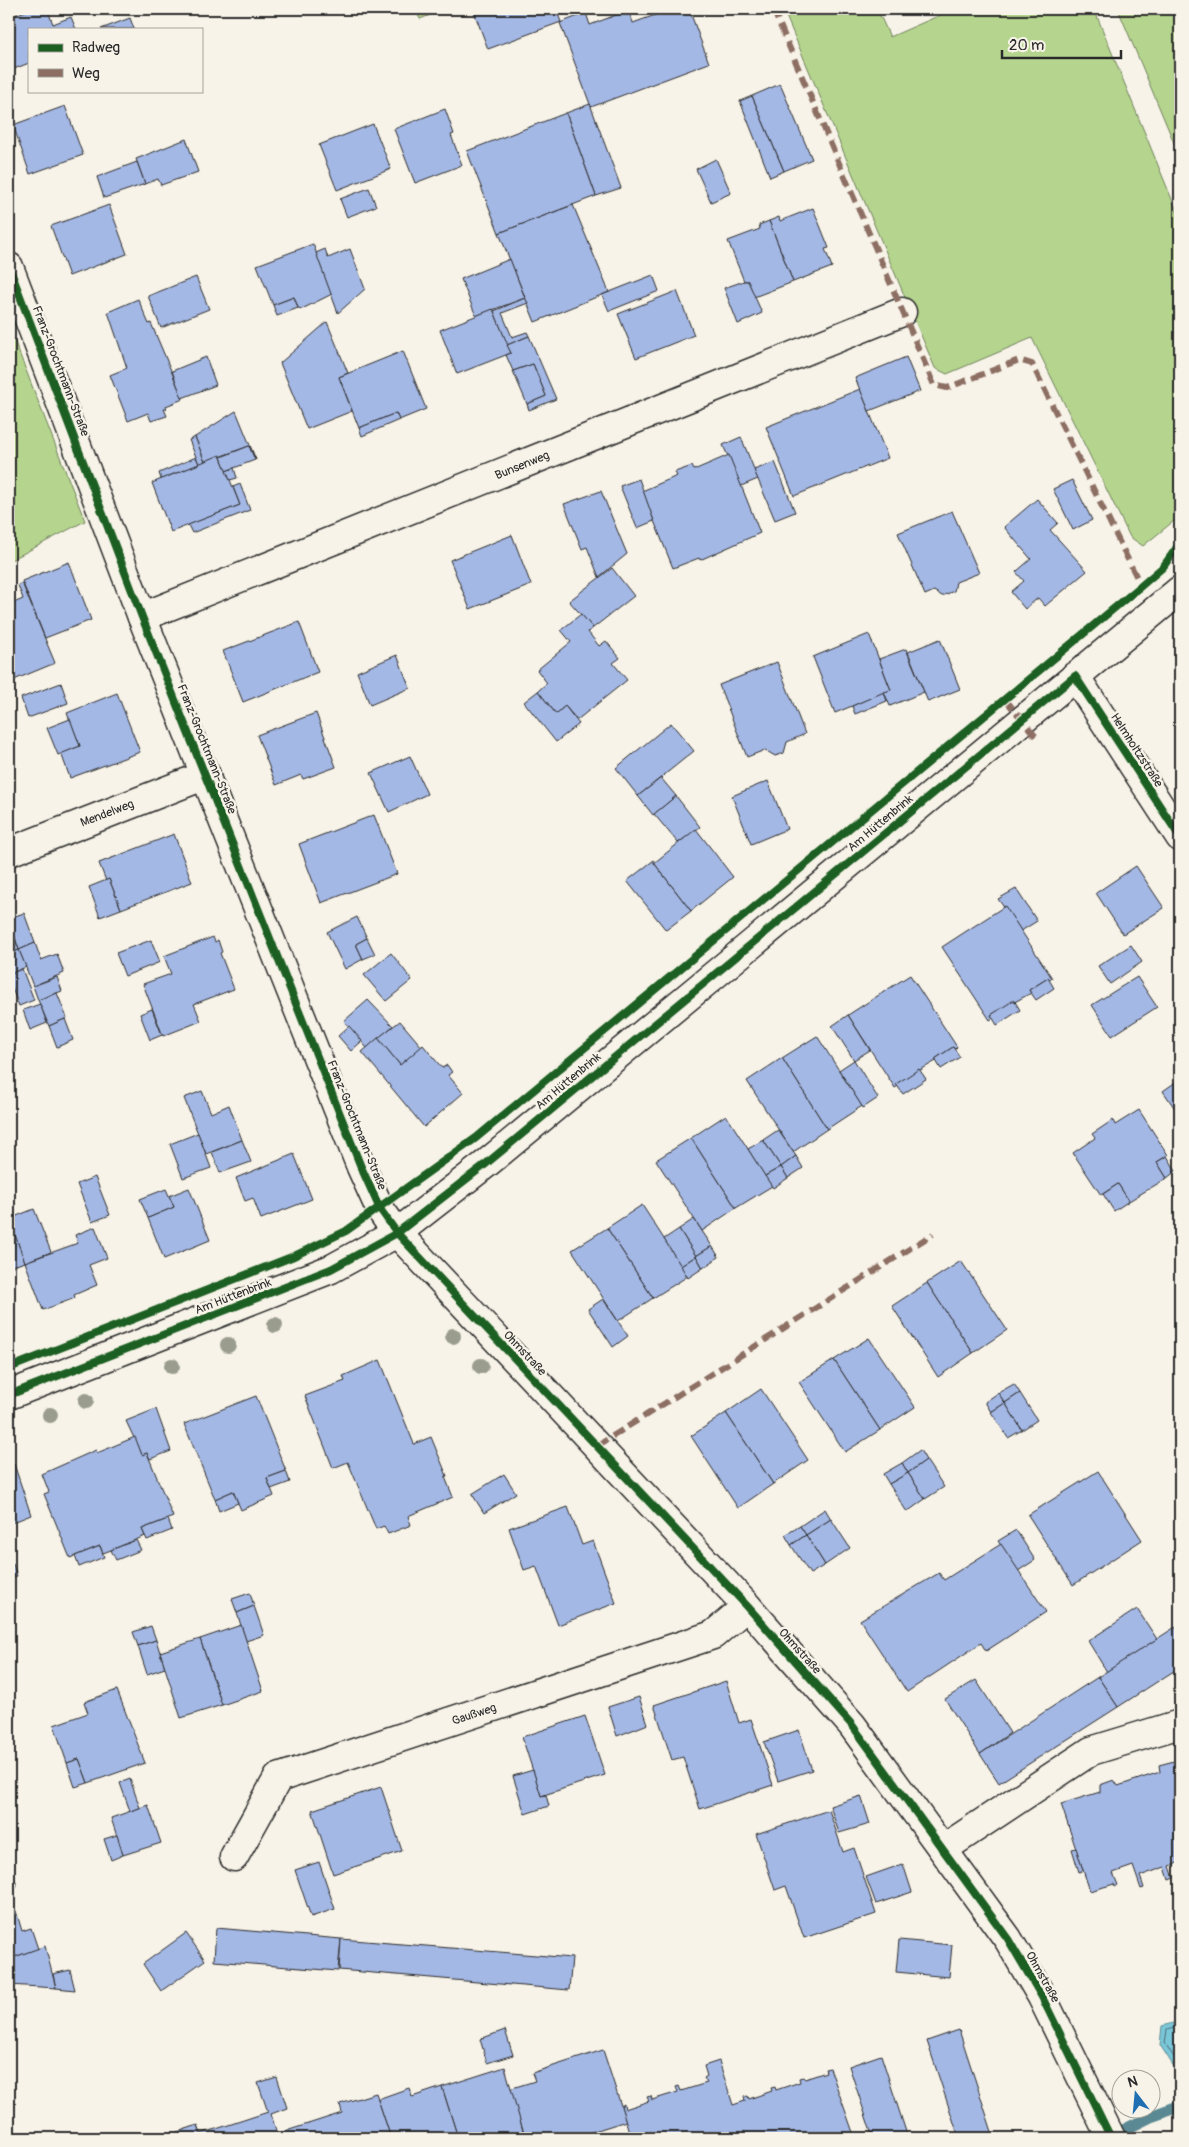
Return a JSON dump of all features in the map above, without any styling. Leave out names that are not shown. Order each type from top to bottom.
[{"type":"street","name":"Franz-Grochtmann-Straße","points":[[9,266],[142,617],[361,1167],[380,1209],[397,1233]]},
{"type":"street","name":"Bunsenweg","points":[[142,617],[902,312]]},
{"type":"street","name":"Am Hüttenbrink","points":[[9,1395],[331,1269],[397,1233],[495,1156],[1180,590]]},
{"type":"street","name":"Helmholtzstraße","points":[[1075,676],[1180,837]]},
{"type":"street","name":"Mendelweg","points":[[9,852],[206,775]]},
{"type":"street","name":"Ohmstraße","points":[[397,1233],[747,1606],[852,1725],[1008,1939],[1042,1997],[1106,2126]]},
{"type":"street","name":"Gaußweg","points":[[234,1857],[278,1778],[714,1635],[747,1606]]},
{"type":"street","points":[[943,1849],[1091,1752],[1180,1724]]},
{"type":"green space","points":[[415,9],[446,9],[420,19]]},
{"type":"green space","points":[[783,9],[877,9],[890,37],[954,9],[1094,9],[1180,219],[1180,516],[1143,546],[1130,537],[1032,338],[947,374],[935,368]]},
{"type":"green space","points":[[1118,9],[1180,9],[1180,157]]},
{"type":"green space","points":[[9,327],[85,521],[9,561]]},
{"type":"water","points":[[1180,2021],[1180,2076],[1160,2045],[1162,2026]]},
{"type":"building","points":[[31,9],[53,9],[48,11],[53,24],[71,17],[76,28],[28,28],[28,63],[9,71],[9,17]]},
{"type":"building","points":[[483,9],[556,9],[561,22],[488,49],[474,12]]},
{"type":"building","points":[[672,9],[689,9],[709,63],[591,107],[560,23],[586,13],[590,25],[629,10],[633,23]]},
{"type":"building","points":[[130,18],[134,28],[104,28]]},
{"type":"building","points":[[780,84],[812,159],[784,171],[752,96]]},
{"type":"building","points":[[752,96],[784,171],[770,177],[740,101]]},
{"type":"building","points":[[590,104],[621,188],[596,196],[566,113]]},
{"type":"building","points":[[65,106],[83,155],[30,174],[13,125]]},
{"type":"building","points":[[445,109],[454,134],[451,135],[462,165],[415,183],[394,129]]},
{"type":"building","points":[[566,113],[596,196],[499,233],[467,151]]},
{"type":"building","points":[[373,124],[391,169],[337,190],[319,145]]},
{"type":"building","points":[[186,139],[198,172],[161,185],[158,179],[145,184],[136,159]]},
{"type":"building","points":[[716,159],[731,193],[711,202],[696,169]]},
{"type":"building","points":[[137,162],[145,184],[104,198],[97,177]]},
{"type":"building","points":[[369,188],[376,206],[347,217],[340,199]]},
{"type":"building","points":[[109,205],[127,254],[69,276],[51,226]]},
{"type":"building","points":[[573,205],[609,292],[535,322],[499,233]]},
{"type":"building","points":[[813,208],[829,248],[825,249],[832,267],[793,282],[769,221],[779,217],[780,221]]},
{"type":"building","points":[[769,221],[793,282],[754,297],[748,281],[744,281],[728,241],[760,229],[759,225]]},
{"type":"building","points":[[313,244],[332,294],[302,309],[298,308],[294,297],[273,305],[257,265]]},
{"type":"building","points":[[325,249],[328,258],[350,249],[365,289],[338,313],[316,253]]},
{"type":"building","points":[[510,259],[525,298],[476,316],[461,279]]},
{"type":"building","points":[[653,275],[659,291],[609,311],[602,295]]},
{"type":"building","points":[[196,277],[209,309],[161,328],[148,296]]},
{"type":"building","points":[[748,281],[762,313],[738,324],[724,288]]},
{"type":"building","points":[[677,291],[694,335],[636,358],[618,314]]},
{"type":"building","points":[[294,297],[298,308],[277,316],[273,305]]},
{"type":"building","points":[[525,298],[528,303],[502,313],[512,337],[527,332],[529,336],[507,345],[494,311]]},
{"type":"building","points":[[138,299],[149,324],[151,323],[183,399],[166,406],[167,409],[164,409],[167,416],[151,421],[148,413],[128,421],[110,375],[127,368],[108,312]]},
{"type":"building","points":[[493,309],[511,353],[457,374],[440,330]]},
{"type":"building","points":[[327,322],[348,373],[339,377],[352,411],[307,429],[280,363]]},
{"type":"building","points":[[529,336],[556,399],[529,410],[527,404],[546,396],[533,364],[513,371],[506,355],[511,353],[507,345]]},
{"type":"building","points":[[403,351],[426,409],[399,420],[396,413],[359,428],[339,377]]},
{"type":"building","points":[[206,357],[216,385],[182,398],[172,371]]},
{"type":"building","points":[[906,357],[920,391],[869,411],[855,378]]},
{"type":"building","points":[[533,364],[546,396],[527,404],[513,371]]},
{"type":"building","points":[[860,389],[888,458],[794,496],[766,427]]},
{"type":"building","points":[[236,411],[256,460],[249,446],[205,462],[195,437]]},
{"type":"building","points":[[396,413],[399,420],[362,436],[359,428]]},
{"type":"building","points":[[195,437],[205,462],[199,464],[189,440]]},
{"type":"building","points":[[741,437],[758,479],[741,486],[723,445]]},
{"type":"building","points":[[249,446],[255,460],[226,471],[221,457]]},
{"type":"building","points":[[220,455],[240,505],[171,532],[152,483]]},
{"type":"building","points":[[729,455],[760,533],[700,560],[699,558],[673,568],[642,491],[677,476],[675,472],[692,466],[694,470]]},
{"type":"building","points":[[196,457],[199,464],[161,479],[159,473]]},
{"type":"building","points":[[775,462],[795,512],[775,520],[754,470]]},
{"type":"building","points":[[234,468],[237,478],[230,480],[226,471]]},
{"type":"building","points":[[639,479],[654,521],[637,528],[620,486]]},
{"type":"building","points":[[1072,480],[1092,520],[1073,530],[1053,489]]},
{"type":"building","points":[[240,484],[250,510],[192,533],[188,525],[240,505],[233,487]]},
{"type":"building","points":[[601,491],[627,554],[599,577],[587,547],[582,549],[564,504]]},
{"type":"building","points":[[1037,499],[1058,523],[1050,530],[1087,571],[1045,606],[1038,598],[1025,609],[1011,592],[1024,581],[1016,572],[1031,559],[1004,527]]},
{"type":"building","points":[[952,511],[979,573],[956,582],[954,591],[942,596],[934,591],[925,595],[898,533]]},
{"type":"building","points":[[512,535],[531,585],[470,609],[450,560]]},
{"type":"building","points":[[69,562],[91,620],[45,638],[22,581]]},
{"type":"building","points":[[612,568],[634,596],[593,628],[569,601]]},
{"type":"building","points":[[22,583],[55,663],[9,682],[9,605],[23,599],[18,585]]},
{"type":"building","points":[[581,614],[593,628],[588,632],[599,646],[606,641],[620,658],[613,663],[627,680],[577,720],[565,706],[556,714],[538,691],[547,683],[537,670],[571,642],[561,630]]},
{"type":"building","points":[[299,622],[318,672],[243,702],[223,651]]},
{"type":"building","points":[[869,634],[891,690],[835,713],[813,657]]},
{"type":"building","points":[[940,639],[960,689],[928,702],[908,652]]},
{"type":"building","points":[[906,649],[924,692],[890,706],[884,692],[891,690],[879,659]]},
{"type":"building","points":[[397,655],[410,688],[370,705],[357,672]]},
{"type":"building","points":[[777,662],[805,734],[787,742],[784,753],[775,756],[765,750],[747,757],[719,685]]},
{"type":"building","points":[[61,683],[68,703],[28,718],[21,698]]},
{"type":"building","points":[[538,691],[556,714],[565,706],[579,724],[556,742],[524,702]]},
{"type":"building","points":[[884,692],[887,701],[855,714],[852,706]]},
{"type":"building","points":[[117,693],[140,752],[70,778],[61,753],[80,746],[67,713]]},
{"type":"building","points":[[316,713],[336,767],[303,779],[301,775],[276,785],[257,735]]},
{"type":"building","points":[[70,719],[80,746],[58,755],[47,728]]},
{"type":"building","points":[[671,723],[694,751],[638,796],[616,768]]},
{"type":"building","points":[[410,756],[427,794],[389,812],[371,773]]},
{"type":"building","points":[[661,778],[676,796],[653,815],[638,796]]},
{"type":"building","points":[[768,781],[787,829],[751,844],[732,796]]},
{"type":"building","points":[[676,796],[700,827],[678,843],[654,814]]},
{"type":"building","points":[[374,815],[397,874],[321,903],[299,844]]},
{"type":"building","points":[[696,829],[733,877],[691,911],[654,863]]},
{"type":"building","points":[[174,834],[192,882],[121,909],[109,879],[106,881],[99,863]]},
{"type":"building","points":[[654,860],[654,863],[691,911],[666,930],[627,881]]},
{"type":"building","points":[[1136,866],[1164,908],[1123,934],[1096,893]]},
{"type":"building","points":[[109,879],[121,909],[100,917],[89,887]]},
{"type":"building","points":[[1016,889],[1037,921],[1021,931],[998,899]]},
{"type":"building","points":[[1005,906],[1052,978],[1049,981],[1048,978],[1029,990],[1031,993],[991,1015],[993,1018],[990,1020],[942,947]]},
{"type":"building","points":[[24,913],[35,943],[19,950],[9,918]]},
{"type":"building","points":[[357,917],[367,938],[356,944],[363,959],[345,969],[327,932]]},
{"type":"building","points":[[9,924],[19,950],[9,954]]},
{"type":"building","points":[[213,937],[215,942],[218,940],[222,952],[220,953],[234,989],[194,1004],[201,1021],[163,1036],[143,984],[171,974],[164,956]]},
{"type":"building","points":[[367,938],[375,954],[363,959],[356,944]]},
{"type":"building","points":[[151,940],[160,962],[125,976],[116,953]]},
{"type":"building","points":[[35,943],[41,960],[57,954],[64,973],[33,986],[19,950]]},
{"type":"building","points":[[1131,945],[1142,962],[1110,984],[1098,966]]},
{"type":"building","points":[[19,950],[26,967],[9,974],[9,954]]},
{"type":"building","points":[[391,953],[412,980],[386,1001],[364,975]]},
{"type":"building","points":[[22,969],[34,1000],[19,1006],[9,981],[9,974]]},
{"type":"building","points":[[910,975],[957,1047],[955,1049],[953,1047],[935,1059],[936,1061],[896,1084],[898,1086],[895,1088],[848,1015]]},
{"type":"building","points":[[57,977],[62,991],[38,1000],[33,986]]},
{"type":"building","points":[[1137,977],[1157,1007],[1112,1036],[1092,1005]]},
{"type":"building","points":[[1048,978],[1054,988],[1036,1000],[1029,990]]},
{"type":"building","points":[[57,993],[67,1018],[49,1026],[38,1000]]},
{"type":"building","points":[[368,1000],[393,1026],[367,1048],[344,1021]]},
{"type":"building","points":[[1014,1000],[1020,1010],[997,1025],[991,1015]]},
{"type":"building","points":[[40,1004],[47,1023],[30,1030],[23,1010]]},
{"type":"building","points":[[152,1009],[162,1035],[150,1040],[140,1014]]},
{"type":"building","points":[[848,1015],[870,1050],[854,1060],[832,1026]]},
{"type":"building","points":[[65,1019],[73,1040],[57,1047],[49,1026]]},
{"type":"building","points":[[400,1021],[422,1047],[400,1065],[378,1038]]},
{"type":"building","points":[[349,1026],[362,1041],[351,1051],[338,1036]]},
{"type":"building","points":[[817,1036],[862,1106],[827,1129],[782,1058]]},
{"type":"building","points":[[378,1038],[400,1065],[423,1045],[442,1068],[447,1065],[452,1072],[448,1075],[463,1093],[424,1127],[362,1052]]},
{"type":"building","points":[[953,1047],[960,1057],[941,1069],[935,1059]]},
{"type":"building","points":[[782,1058],[827,1129],[793,1152],[747,1081]]},
{"type":"building","points":[[854,1060],[878,1098],[863,1108],[839,1070]]},
{"type":"building","points":[[919,1069],[926,1079],[903,1094],[896,1084]]},
{"type":"building","points":[[1180,1079],[1180,1107],[1176,1110],[1163,1091]]},
{"type":"building","points":[[202,1091],[211,1113],[229,1105],[242,1140],[206,1154],[184,1098]]},
{"type":"building","points":[[1139,1110],[1168,1155],[1157,1162],[1167,1178],[1129,1201],[1118,1184],[1101,1195],[1073,1153],[1095,1138],[1092,1134],[1113,1120],[1115,1125]]},
{"type":"building","points":[[726,1115],[772,1186],[736,1208],[691,1138]]},
{"type":"building","points":[[778,1130],[796,1156],[781,1167],[763,1140]]},
{"type":"building","points":[[198,1133],[211,1168],[183,1178],[170,1144]]},
{"type":"building","points":[[691,1138],[736,1208],[702,1231],[656,1160]]},
{"type":"building","points":[[242,1140],[251,1162],[220,1173],[212,1152]]},
{"type":"building","points":[[763,1140],[781,1167],[765,1176],[748,1149]]},
{"type":"building","points":[[294,1154],[312,1199],[261,1219],[253,1198],[245,1201],[236,1178]]},
{"type":"building","points":[[796,1156],[803,1168],[788,1178],[781,1167]]},
{"type":"building","points":[[1167,1156],[1176,1171],[1167,1178],[1157,1162]]},
{"type":"building","points":[[781,1167],[788,1178],[773,1188],[765,1176]]},
{"type":"building","points":[[95,1177],[110,1215],[92,1222],[77,1184]]},
{"type":"building","points":[[1118,1184],[1129,1201],[1114,1211],[1103,1194]]},
{"type":"building","points":[[189,1188],[210,1240],[164,1259],[148,1218],[174,1207],[169,1196]]},
{"type":"building","points":[[166,1189],[174,1207],[148,1218],[140,1199]]},
{"type":"building","points":[[642,1205],[688,1276],[653,1298],[607,1228]]},
{"type":"building","points":[[34,1209],[51,1252],[25,1262],[9,1219]]},
{"type":"building","points":[[9,1219],[25,1262],[10,1267],[9,1263]]},
{"type":"building","points":[[694,1219],[712,1246],[696,1256],[679,1229]]},
{"type":"building","points":[[95,1227],[107,1258],[89,1265],[97,1285],[74,1295],[75,1298],[43,1310],[25,1262],[78,1243],[75,1235]]},
{"type":"building","points":[[607,1228],[653,1298],[618,1321],[572,1250]]},
{"type":"building","points":[[679,1229],[696,1256],[681,1266],[664,1239]]},
{"type":"building","points":[[712,1246],[719,1257],[703,1268],[696,1256]]},
{"type":"building","points":[[696,1256],[703,1268],[688,1278],[681,1266]]},
{"type":"building","points":[[961,1261],[1007,1330],[973,1353],[927,1283]]},
{"type":"building","points":[[927,1283],[973,1353],[938,1377],[892,1306]]},
{"type":"building","points":[[603,1299],[628,1336],[613,1347],[588,1309]]},
{"type":"building","points":[[869,1338],[915,1407],[880,1430],[834,1360]]},
{"type":"building","points":[[380,1360],[414,1444],[431,1437],[447,1476],[445,1477],[453,1497],[408,1516],[411,1525],[388,1534],[384,1526],[376,1529],[348,1462],[333,1468],[305,1396],[345,1381],[343,1376]]},
{"type":"building","points":[[834,1360],[880,1430],[845,1452],[799,1382]]},
{"type":"building","points":[[1014,1384],[1020,1393],[1005,1403],[998,1393]]},
{"type":"building","points":[[761,1389],[808,1460],[773,1484],[726,1413]]},
{"type":"building","points":[[998,1393],[1005,1403],[991,1412],[985,1402]]},
{"type":"building","points":[[1020,1393],[1037,1420],[1022,1430],[1005,1403]]},
{"type":"building","points":[[256,1396],[286,1471],[267,1478],[274,1496],[241,1510],[233,1491],[215,1499],[184,1424]]},
{"type":"building","points":[[1005,1403],[1022,1430],[1008,1438],[991,1412]]},
{"type":"building","points":[[156,1409],[171,1451],[150,1459],[147,1453],[142,1455],[126,1421]]},
{"type":"building","points":[[726,1413],[773,1484],[738,1508],[691,1436]]},
{"type":"building","points":[[135,1437],[142,1455],[147,1453],[173,1517],[142,1529],[145,1536],[111,1550],[103,1553],[100,1546],[70,1558],[44,1494],[49,1492],[42,1474],[96,1450],[97,1453]]},
{"type":"building","points":[[920,1450],[926,1460],[908,1473],[902,1463]]},
{"type":"building","points":[[926,1460],[944,1487],[925,1499],[908,1473]]},
{"type":"building","points":[[902,1463],[908,1473],[889,1484],[883,1474]]},
{"type":"building","points":[[14,1464],[31,1515],[11,1523],[9,1517],[9,1467]]},
{"type":"building","points":[[286,1471],[290,1482],[271,1489],[267,1478]]},
{"type":"building","points":[[1098,1471],[1142,1540],[1073,1585],[1028,1515]]},
{"type":"building","points":[[908,1473],[925,1499],[907,1512],[889,1484]]},
{"type":"building","points":[[504,1474],[516,1493],[484,1513],[472,1494]]},
{"type":"building","points":[[233,1491],[238,1503],[219,1511],[215,1499]]},
{"type":"building","points":[[568,1507],[582,1545],[593,1541],[616,1603],[558,1625],[536,1566],[524,1570],[509,1528]]},
{"type":"building","points":[[825,1509],[831,1519],[806,1535],[800,1526]]},
{"type":"building","points":[[168,1519],[172,1530],[147,1540],[142,1529]]},
{"type":"building","points":[[831,1519],[850,1548],[825,1565],[806,1535]]},
{"type":"building","points":[[800,1526],[806,1535],[791,1545],[785,1535]]},
{"type":"building","points":[[1016,1530],[1035,1560],[1018,1571],[998,1541]]},
{"type":"building","points":[[806,1535],[825,1565],[810,1574],[791,1545]]},
{"type":"building","points":[[136,1540],[141,1550],[116,1560],[111,1550]]},
{"type":"building","points":[[1001,1544],[1046,1612],[986,1651],[981,1643],[907,1692],[860,1620],[939,1573],[944,1580]]},
{"type":"building","points":[[100,1546],[104,1557],[79,1567],[75,1556]]},
{"type":"building","points":[[13,1564],[17,1576],[9,1579],[9,1566]]},
{"type":"building","points":[[250,1593],[254,1606],[237,1613],[232,1599]]},
{"type":"building","points":[[254,1606],[264,1635],[246,1641],[237,1613]]},
{"type":"building","points":[[1137,1609],[1157,1639],[1107,1672],[1088,1641]]},
{"type":"building","points":[[1180,1624],[1180,1667],[1118,1707],[1098,1677]]},
{"type":"building","points":[[241,1625],[263,1691],[222,1705],[200,1639]]},
{"type":"building","points":[[151,1626],[156,1640],[138,1646],[133,1632]]},
{"type":"building","points":[[200,1639],[222,1705],[181,1718],[160,1652]]},
{"type":"building","points":[[156,1640],[165,1668],[147,1674],[138,1646]]},
{"type":"building","points":[[1098,1677],[1118,1707],[999,1783],[980,1754]]},
{"type":"building","points":[[976,1680],[1010,1733],[980,1754],[945,1699]]},
{"type":"building","points":[[726,1681],[739,1723],[751,1719],[773,1785],[700,1809],[683,1757],[672,1760],[654,1705]]},
{"type":"building","points":[[117,1690],[145,1763],[88,1783],[79,1759],[67,1763],[54,1725],[88,1713],[84,1702]]},
{"type":"building","points":[[639,1697],[648,1724],[617,1736],[608,1707]]},
{"type":"building","points":[[585,1716],[605,1775],[541,1796],[522,1737]]},
{"type":"building","points":[[799,1730],[812,1770],[778,1781],[764,1742]]},
{"type":"building","points":[[79,1759],[88,1783],[75,1787],[67,1763]]},
{"type":"building","points":[[1174,1761],[1177,1766],[1180,1765],[1180,1862],[1170,1866],[1174,1878],[1169,1880],[1165,1867],[1140,1876],[1144,1888],[1141,1889],[1133,1866],[1113,1873],[1118,1885],[1115,1887],[1114,1884],[1090,1891],[1061,1804],[1100,1792],[1100,1785],[1114,1780],[1118,1786],[1160,1772],[1159,1765]]},
{"type":"building","points":[[533,1770],[541,1796],[546,1795],[549,1806],[525,1814],[513,1776]]},
{"type":"building","points":[[130,1779],[140,1808],[130,1811],[120,1783]]},
{"type":"building","points":[[381,1787],[402,1851],[333,1874],[312,1810]]},
{"type":"building","points":[[861,1796],[870,1824],[839,1833],[830,1806]]},
{"type":"building","points":[[148,1805],[161,1843],[123,1855],[111,1818]]},
{"type":"building","points":[[829,1810],[843,1852],[854,1848],[876,1914],[804,1938],[786,1886],[775,1890],[756,1834]]},
{"type":"building","points":[[117,1835],[123,1855],[111,1860],[104,1839]]},
{"type":"building","points":[[1076,1848],[1083,1870],[1079,1872],[1072,1849]]},
{"type":"building","points":[[319,1862],[335,1909],[311,1917],[295,1870]]},
{"type":"building","points":[[9,1864],[17,1886],[9,1889]]},
{"type":"building","points":[[903,1864],[912,1892],[876,1904],[866,1877]]},
{"type":"building","points":[[16,1911],[22,1931],[31,1928],[38,1949],[9,1959],[9,1914]]},
{"type":"building","points":[[216,1928],[341,1939],[338,1971],[214,1961]]},
{"type":"building","points":[[186,1933],[205,1960],[161,1991],[143,1964]]},
{"type":"building","points":[[341,1939],[572,1958],[569,1990],[339,1970]]},
{"type":"building","points":[[899,1940],[952,1945],[949,1977],[896,1972]]},
{"type":"building","points":[[45,1946],[56,1988],[9,1985],[9,1959]]},
{"type":"building","points":[[70,1970],[75,1990],[56,1988],[53,1974]]},
{"type":"building","points":[[505,2030],[513,2055],[487,2063],[480,2039]]},
{"type":"building","points":[[959,2030],[994,2138],[959,2138],[927,2041]]},
{"type":"building","points":[[603,2050],[626,2121],[572,2138],[526,2138],[509,2089],[535,2081],[532,2073]]},
{"type":"building","points":[[881,2055],[908,2138],[873,2138],[849,2066]]},
{"type":"building","points":[[719,2061],[733,2105],[745,2101],[744,2097],[748,2096],[749,2099],[772,2091],[771,2088],[775,2087],[776,2090],[800,2082],[799,2078],[803,2077],[805,2079],[826,2072],[825,2069],[830,2068],[855,2138],[851,2136],[845,2138],[631,2138],[621,2106],[624,2104],[625,2109],[649,2101],[647,2097],[651,2096],[652,2100],[678,2092],[676,2087],[679,2086],[681,2091],[707,2083],[704,2078],[707,2076],[704,2066]]},
{"type":"building","points":[[505,2067],[523,2131],[501,2138],[458,2138],[442,2087]]},
{"type":"building","points":[[277,2077],[287,2108],[271,2114],[277,2134],[342,2113],[340,2104],[376,2093],[391,2138],[162,2137],[198,2125],[201,2134],[268,2112],[258,2083]]},
{"type":"building","points":[[442,2087],[458,2138],[391,2138],[378,2099],[409,2088],[412,2097]]},
{"type":"waterway","points":[[1108,2138],[1152,2116],[1180,2106]]},
{"type":"marked path","points":[[773,9],[934,385],[947,388],[1019,360],[1032,364],[1141,586]]},
{"type":"marked path","points":[[1005,699],[1037,738]]},
{"type":"marked path","points":[[597,1446],[933,1234]]},
{"type":"cycle path","points":[[9,267],[142,617],[361,1167],[380,1209],[397,1233],[747,1606],[852,1725],[1008,1939],[1042,1997],[1111,2138]]},
{"type":"cycle path","points":[[9,1368],[294,1256],[346,1231],[476,1138],[1141,586],[1163,567],[1180,543]]},
{"type":"cycle path","points":[[9,1395],[331,1269],[397,1233],[487,1163],[1075,676],[1180,837]]}]
